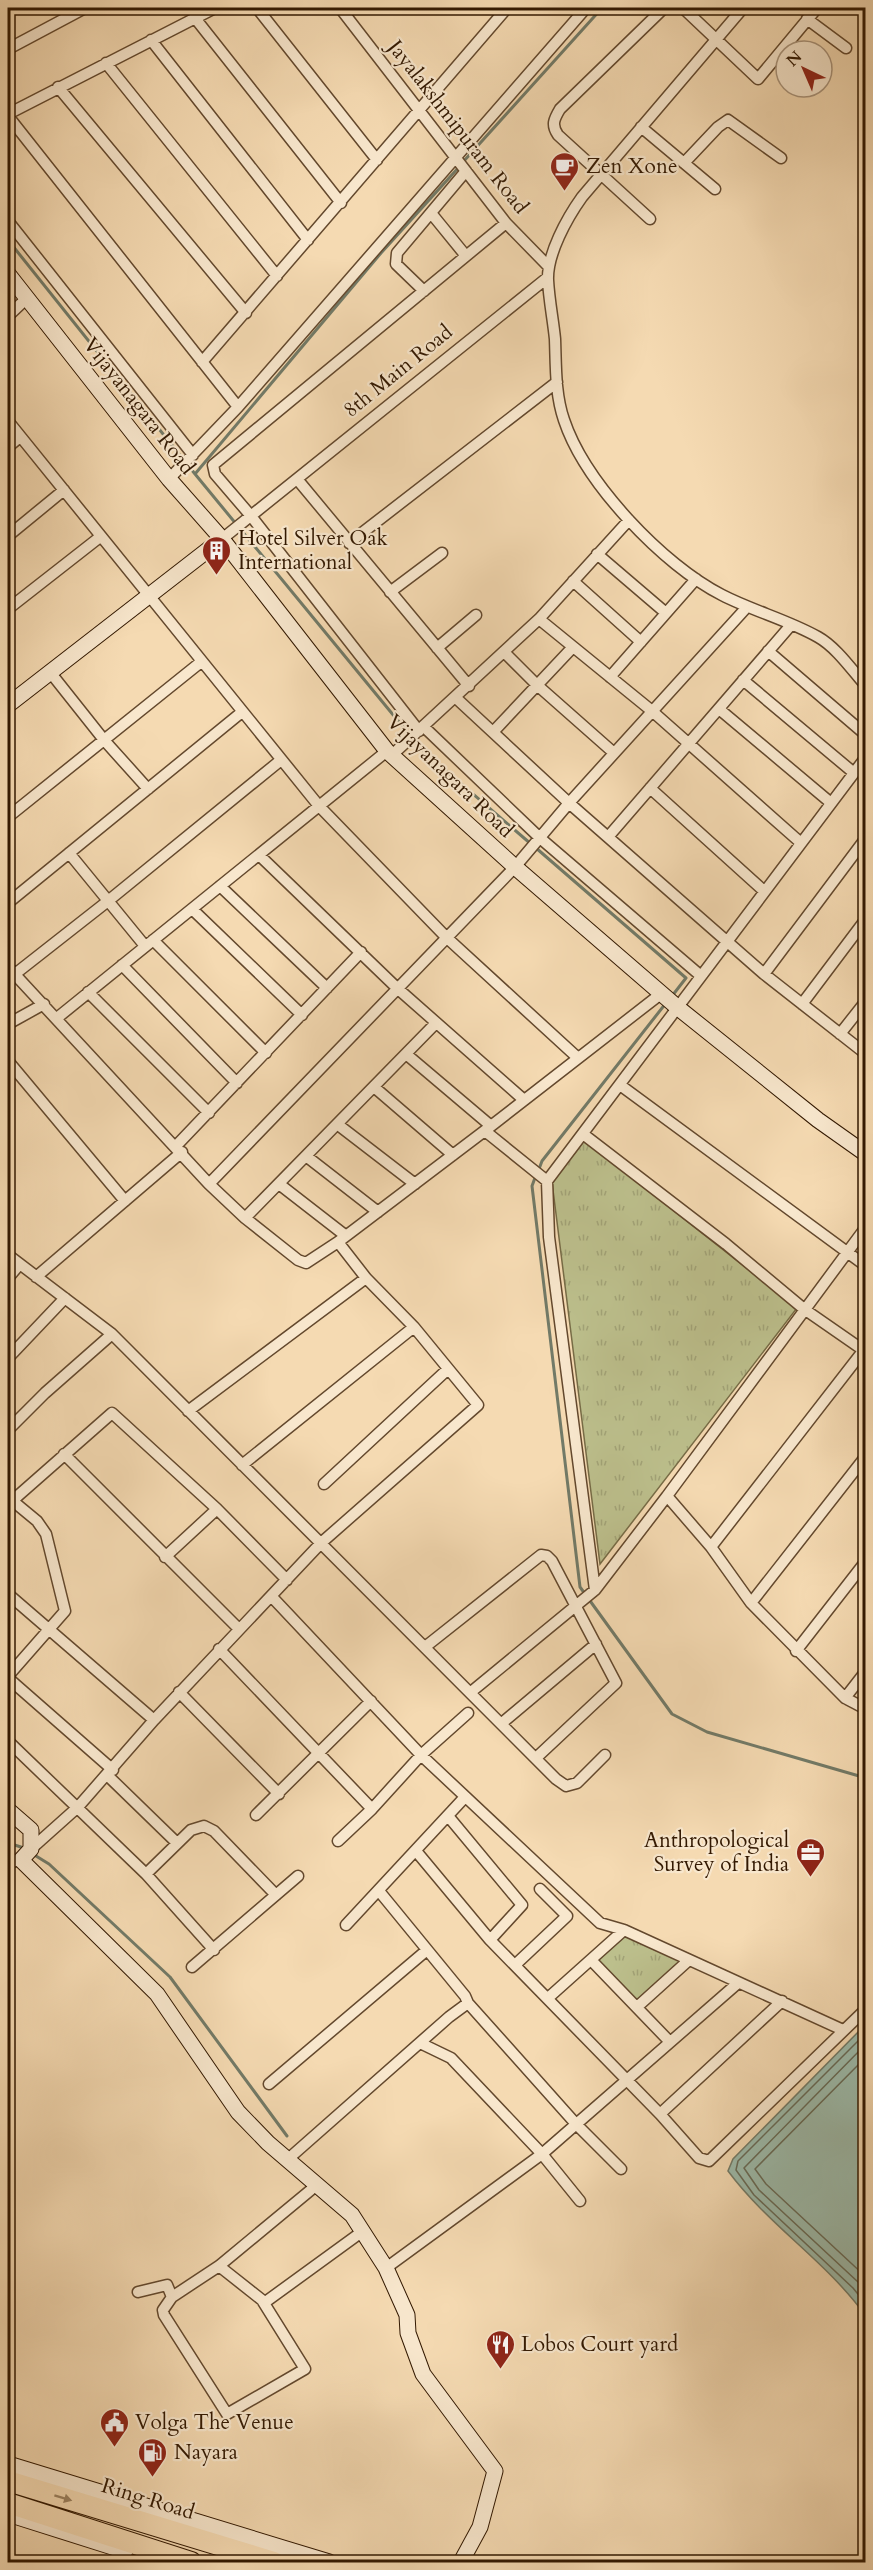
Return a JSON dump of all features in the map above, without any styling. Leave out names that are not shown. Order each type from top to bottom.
[{"type":"highway","name":"Ring Road","points":[[8,2481],[274,2562]]},
{"type":"highway","points":[[8,2503],[191,2562]]},
{"type":"street","points":[[8,49],[85,8]]},
{"type":"street","points":[[215,8],[58,87],[8,115],[238,408]]},
{"type":"street","points":[[257,8],[377,160]]},
{"type":"street","name":"Jayalakshmipuram Road","points":[[340,8],[506,223],[548,273]]},
{"type":"street","points":[[202,362],[507,8]]},
{"type":"street","points":[[169,479],[238,408],[586,8]]},
{"type":"street","points":[[650,219],[558,135],[554,129],[554,119],[560,109],[664,8]]},
{"type":"street","points":[[683,8],[758,79],[817,8]]},
{"type":"street","points":[[743,8],[571,212],[562,230],[548,273],[557,382],[563,418],[576,450],[608,498],[657,547],[696,579],[720,595],[819,638],[866,686]]},
{"type":"street","points":[[195,18],[340,202]]},
{"type":"street","points":[[807,19],[846,48]]},
{"type":"street","points":[[151,40],[308,240]]},
{"type":"street","points":[[106,63],[277,276]]},
{"type":"street","points":[[58,87],[246,313]]},
{"type":"street","points":[[684,163],[718,126],[728,120],[781,158]]},
{"type":"street","points":[[641,127],[715,189]]},
{"type":"street","points":[[424,291],[396,264],[397,253],[466,171]]},
{"type":"street","points":[[431,213],[466,256]]},
{"type":"street","points":[[8,221],[193,455]]},
{"type":"street","points":[[506,223],[213,465],[215,474],[422,729],[540,838],[701,976]]},
{"type":"street","name":"8th Main Road","points":[[8,705],[251,516],[548,273]]},
{"type":"street","name":"Vijayanagara Road","points":[[8,274],[169,479],[222,539],[390,753],[515,867],[677,1007],[818,1120],[866,1154]]},
{"type":"street","points":[[8,316],[27,298]]},
{"type":"street","points":[[349,543],[557,382]]},
{"type":"street","points":[[8,421],[319,806],[446,937],[578,1058]]},
{"type":"street","points":[[8,447],[20,437]]},
{"type":"street","points":[[297,479],[469,686]]},
{"type":"street","points":[[8,536],[64,490]]},
{"type":"street","points":[[57,1018],[319,806],[422,729],[539,619],[628,520]]},
{"type":"street","points":[[8,609],[100,537]]},
{"type":"street","points":[[390,592],[442,553]]},
{"type":"street","points":[[597,554],[666,613]]},
{"type":"street","points":[[610,677],[696,579]]},
{"type":"street","points":[[573,581],[640,642]]},
{"type":"street","points":[[209,1184],[515,867],[569,803],[747,607]]},
{"type":"street","points":[[437,648],[477,615]]},
{"type":"street","points":[[539,619],[652,711],[801,843]]},
{"type":"street","points":[[608,837],[791,625]]},
{"type":"street","points":[[493,732],[573,647]]},
{"type":"street","points":[[768,651],[866,735]]},
{"type":"street","points":[[504,652],[537,685],[614,753]]},
{"type":"street","points":[[8,816],[201,662]]},
{"type":"street","points":[[50,672],[104,740],[148,789]]},
{"type":"street","points":[[743,680],[854,773]]},
{"type":"street","points":[[456,698],[569,803],[727,942],[866,1054]]},
{"type":"street","points":[[719,709],[831,803]]},
{"type":"street","points":[[8,903],[242,712]]},
{"type":"street","points":[[592,1593],[553,1271],[547,1181],[866,757]]},
{"type":"street","points":[[281,760],[108,901],[11,970],[209,1184],[245,1218],[298,1260],[306,1263],[342,1239],[662,993]]},
{"type":"street","points":[[650,788],[764,891]]},
{"type":"street","points":[[764,974],[866,838]]},
{"type":"street","points":[[69,853],[108,901],[149,943],[266,1053]]},
{"type":"street","points":[[259,855],[397,988],[524,1100]]},
{"type":"street","points":[[220,886],[327,988]]},
{"type":"street","points":[[192,909],[302,1015]]},
{"type":"street","points":[[802,1004],[866,919]]},
{"type":"street","points":[[36,1277],[125,1201],[179,1149],[208,1113],[361,952]]},
{"type":"street","points":[[122,965],[237,1083]]},
{"type":"street","points":[[88,992],[208,1113]]},
{"type":"street","points":[[840,1034],[866,1001]]},
{"type":"street","points":[[8,1024],[44,1004]]},
{"type":"street","points":[[245,1218],[436,1023]]},
{"type":"street","points":[[406,1054],[547,1181]]},
{"type":"street","points":[[8,1061],[125,1201]]},
{"type":"street","points":[[620,1085],[866,1266]]},
{"type":"street","points":[[374,1087],[453,1155]]},
{"type":"street","points":[[337,1124],[415,1184]]},
{"type":"street","points":[[583,1134],[726,1244],[804,1309],[864,1352],[711,1547]]},
{"type":"street","points":[[306,1156],[378,1212]]},
{"type":"street","points":[[20,1857],[78,1808],[179,1692],[321,1544],[478,1405],[414,1327],[366,1278],[342,1239],[279,1184]]},
{"type":"street","points":[[471,1692],[592,1593],[667,1496],[866,1227]]},
{"type":"street","points":[[8,1255],[112,1334],[566,1786],[577,1783],[605,1755]]},
{"type":"street","points":[[8,1278],[19,1265]]},
{"type":"street","points":[[188,1412],[366,1278]]},
{"type":"street","points":[[8,1358],[65,1298]]},
{"type":"street","points":[[242,1465],[414,1327]]},
{"type":"street","points":[[8,1430],[45,1393],[112,1334]]},
{"type":"street","points":[[324,1484],[448,1369]]},
{"type":"street","points":[[177,1843],[110,1772],[8,1677],[65,1611],[46,1534],[38,1521],[10,1499],[112,1413],[217,1509],[287,1580]]},
{"type":"street","points":[[64,1454],[239,1629]]},
{"type":"street","points":[[751,1603],[866,1456]]},
{"type":"street","points":[[667,1496],[711,1547],[751,1603],[845,1698],[866,1709]]},
{"type":"street","points":[[165,1557],[217,1509]]},
{"type":"street","points":[[425,1647],[541,1555],[547,1556],[579,1605],[616,1683],[537,1757]]},
{"type":"street","points":[[796,1651],[866,1561]]},
{"type":"street","points":[[8,1594],[154,1720]]},
{"type":"street","points":[[272,1597],[421,1755],[600,1923],[624,1930],[843,2030]]},
{"type":"street","points":[[502,1723],[596,1644]]},
{"type":"street","points":[[219,1649],[372,1809]]},
{"type":"street","points":[[845,1698],[866,1671]]},
{"type":"street","points":[[179,1692],[279,1794]]},
{"type":"street","points":[[256,1815],[371,1701]]},
{"type":"street","points":[[338,1841],[372,1809],[421,1755],[468,1713]]},
{"type":"street","points":[[8,1741],[146,1874],[214,1950]]},
{"type":"street","points":[[346,1925],[465,1797]]},
{"type":"street","points":[[8,1810],[32,1830],[20,1857]]},
{"type":"street","points":[[448,1816],[522,1905],[490,1940]]},
{"type":"street","points":[[146,1874],[191,1830],[204,1826],[214,1832],[276,1895]]},
{"type":"street","points":[[416,1851],[490,1940],[660,2114],[699,2158],[709,2161],[866,2008]]},
{"type":"street","points":[[20,1857],[157,1994],[238,2112],[287,2160],[318,2184],[352,2216],[363,2231],[386,2268],[407,2315],[408,2333],[423,2374],[495,2471],[480,2527],[461,2562]]},
{"type":"street","points":[[192,1967],[298,1876]]},
{"type":"street","points":[[515,1965],[567,1916],[540,1888]]},
{"type":"street","points":[[379,1891],[465,1996],[468,2003],[576,2124],[621,2169]]},
{"type":"street","points":[[548,1998],[624,1930]]},
{"type":"street","points":[[269,2084],[427,1950]]},
{"type":"street","points":[[591,1959],[670,2042]]},
{"type":"street","points":[[637,2007],[689,1960]]},
{"type":"street","points":[[386,2268],[542,2154],[738,1983]]},
{"type":"street","points":[[660,2114],[782,2001]]},
{"type":"street","points":[[287,2160],[468,2003]]},
{"type":"street","points":[[420,2043],[451,2058],[542,2154],[580,2201]]},
{"type":"street","points":[[219,2266],[264,2303],[305,2369],[227,2414],[163,2310],[172,2296],[219,2266],[318,2184]]},
{"type":"street","points":[[264,2303],[363,2231]]},
{"type":"street","points":[[138,2292],[167,2285],[172,2296]]},
{"type":"street","points":[[8,2464],[329,2562]]},
{"type":"street","points":[[8,2514],[162,2562]]},
{"type":"green space","points":[[584,1140],[797,1308],[600,1564],[552,1182]]},
{"type":"green space","points":[[626,1934],[684,1960],[637,2002],[597,1961]]},
{"type":"water","points":[[865,2025],[865,2315],[833,2277],[761,2209],[728,2171],[733,2159]]},
{"type":"waterway","points":[[463,162],[602,8]]},
{"type":"waterway","points":[[459,167],[381,253],[195,474],[422,750],[531,844]]},
{"type":"waterway","points":[[8,240],[195,474]]},
{"type":"waterway","points":[[536,848],[686,978],[672,996]]},
{"type":"waterway","points":[[539,1169],[542,1161],[666,1003]]},
{"type":"waterway","points":[[536,1175],[532,1186],[580,1587],[672,1714],[707,1732],[866,1778]]},
{"type":"waterway","points":[[8,1843],[21,1847]]},
{"type":"waterway","points":[[36,1856],[49,1864],[170,1977],[287,2136]]},
{"type":"place","name":"Zen Xone","points":[[565,192]]},
{"type":"place","name":"Hotel Silver Oak International","points":[[217,576]]},
{"type":"place","name":"Anthropological Survey of India","points":[[810,1878]]},
{"type":"place","name":"Lobos Court yard","points":[[500,2370]]},
{"type":"place","name":"Volga The Venue","points":[[114,2448]]},
{"type":"place","name":"Nayara","points":[[153,2478]]}]
